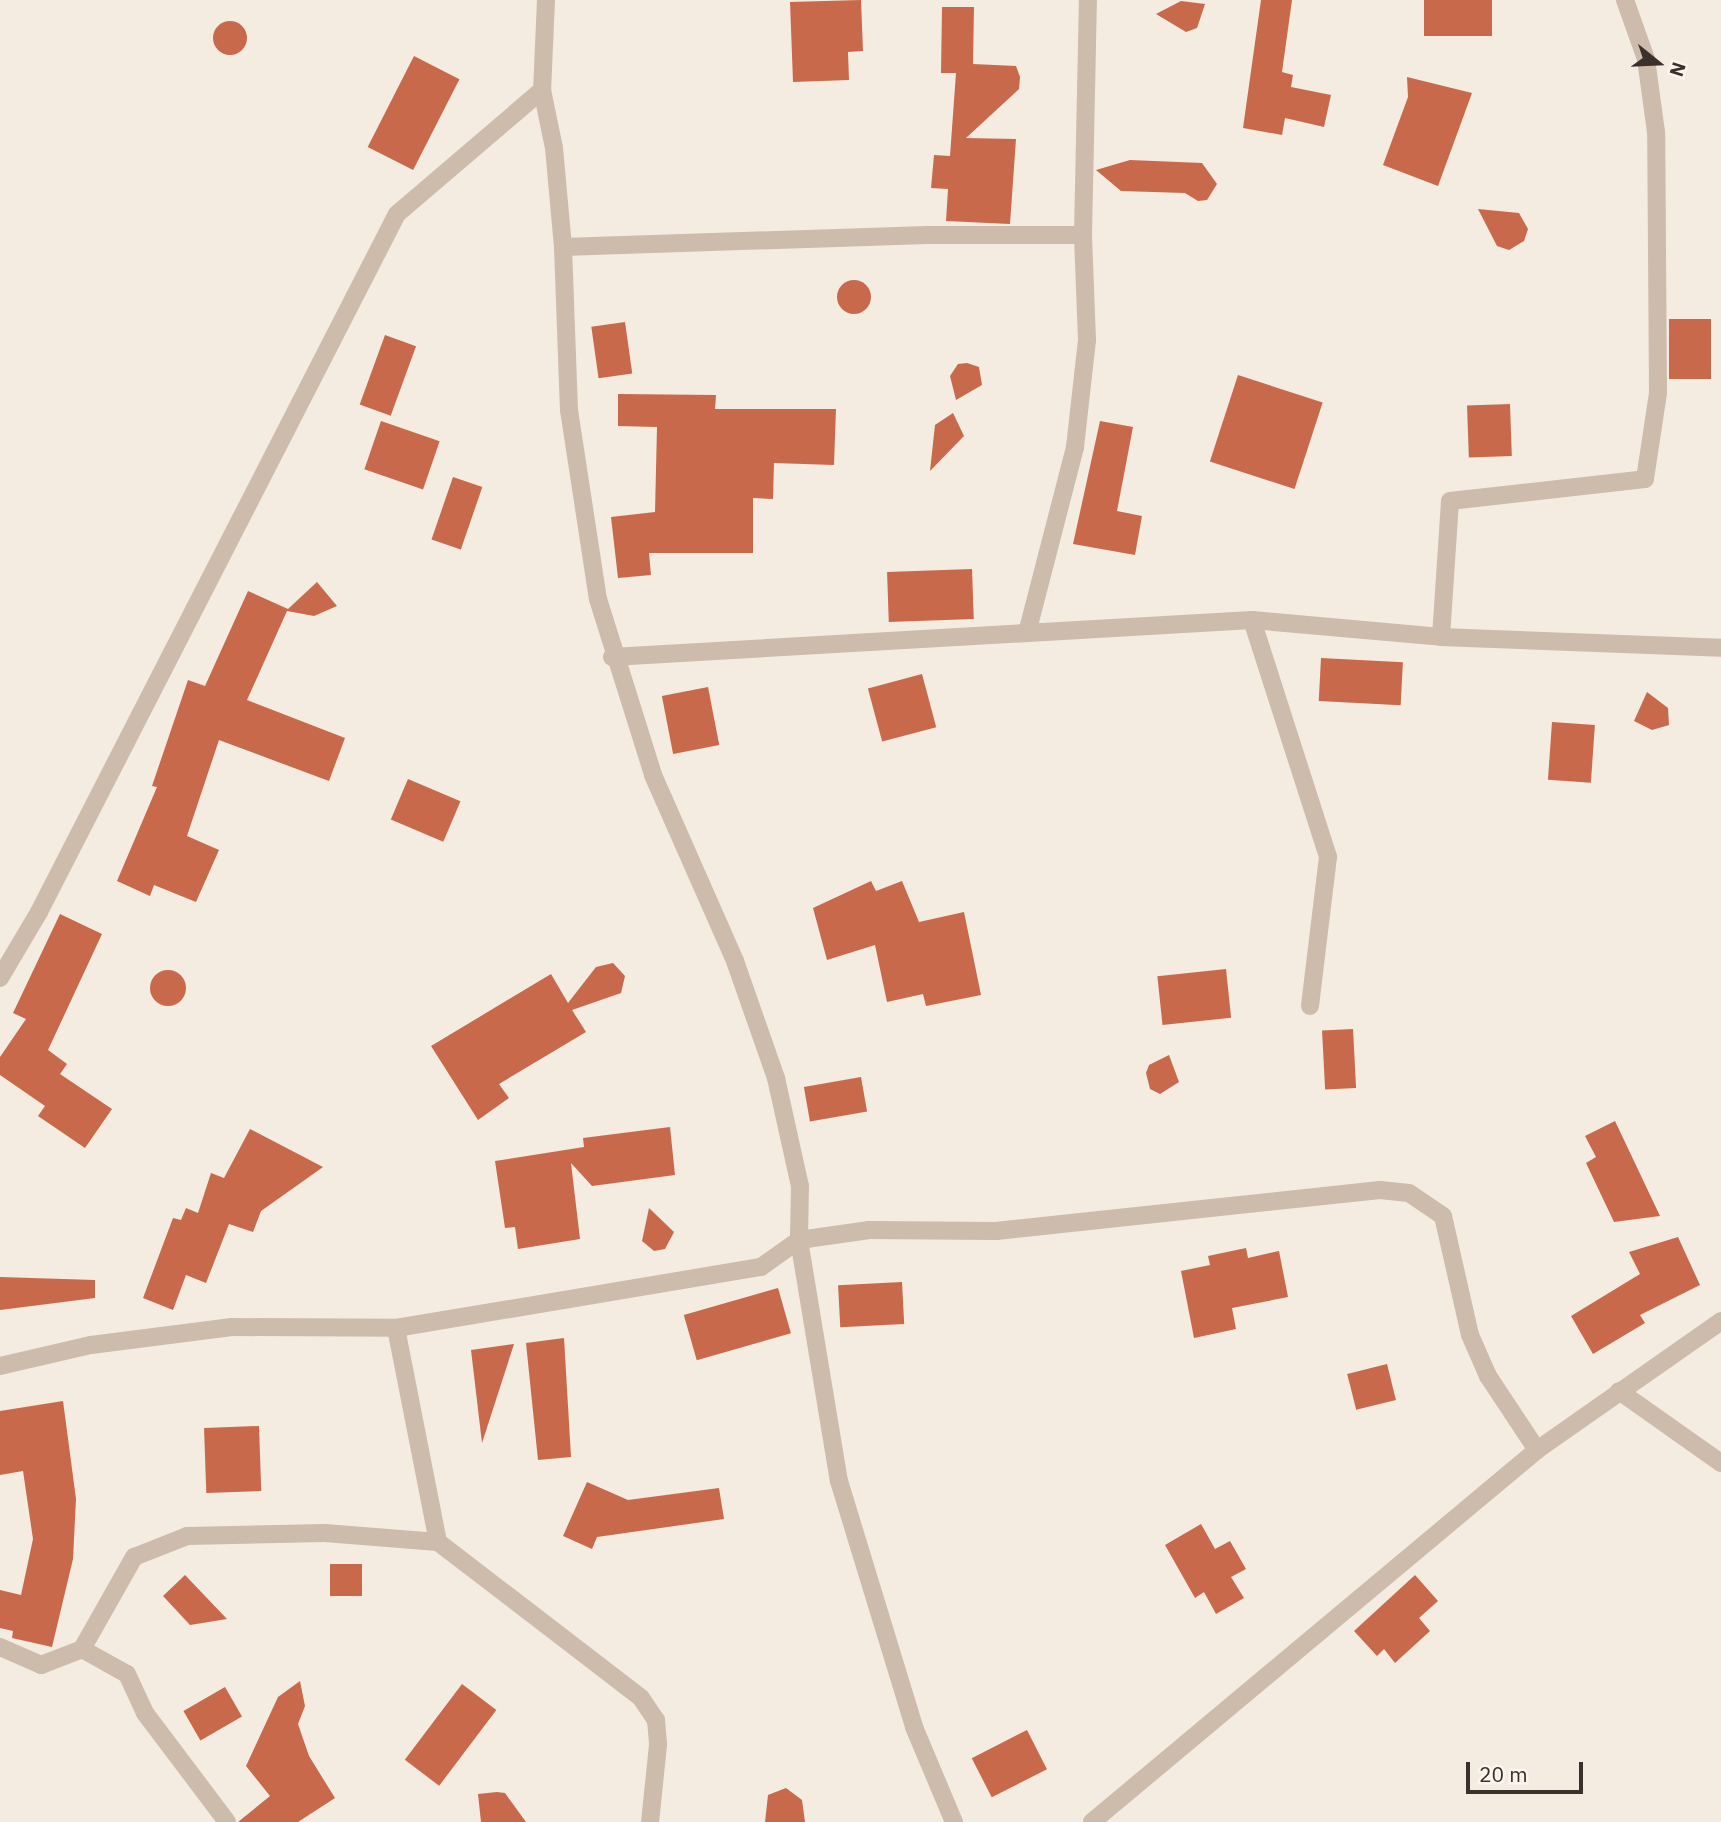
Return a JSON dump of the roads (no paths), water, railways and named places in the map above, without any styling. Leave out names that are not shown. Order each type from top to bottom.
[{"type":"street","points":[[545,0],[542,90],[554,148],[563,247],[569,410],[612,657],[776,1078],[800,1186],[799,1240],[839,1481],[914,1727],[954,1822]]},
{"type":"street","points":[[1027,633],[1075,447],[1087,340],[1083,235],[1088,0]]},
{"type":"street","points":[[1441,638],[1450,500],[1645,479],[1658,393],[1656,132],[1646,59],[1625,0]]},
{"type":"street","points":[[0,978],[39,912],[397,214],[542,90]]},
{"type":"street","points":[[563,247],[927,235],[1083,235]]},
{"type":"street","points":[[1252,620],[1328,857],[1310,1006]]},
{"type":"street","points":[[612,657],[1252,620],[1441,638],[1721,648]]},
{"type":"street","points":[[0,1366],[91,1345],[232,1327],[396,1328],[761,1267],[799,1240],[869,1230],[996,1231],[1380,1190],[1409,1193],[1443,1216],[1470,1335],[1488,1376],[1536,1450]]},
{"type":"street","points":[[1092,1822],[1536,1450],[1721,1321]]},
{"type":"street","points":[[396,1328],[438,1542]]},
{"type":"street","points":[[1619,1391],[1721,1462]]},
{"type":"street","points":[[0,1647],[41,1665],[82,1649],[134,1558],[187,1536],[325,1532],[438,1542],[641,1698],[656,1720],[658,1745],[650,1822]]},
{"type":"street","points":[[82,1649],[127,1674],[145,1713],[227,1822]]}]
